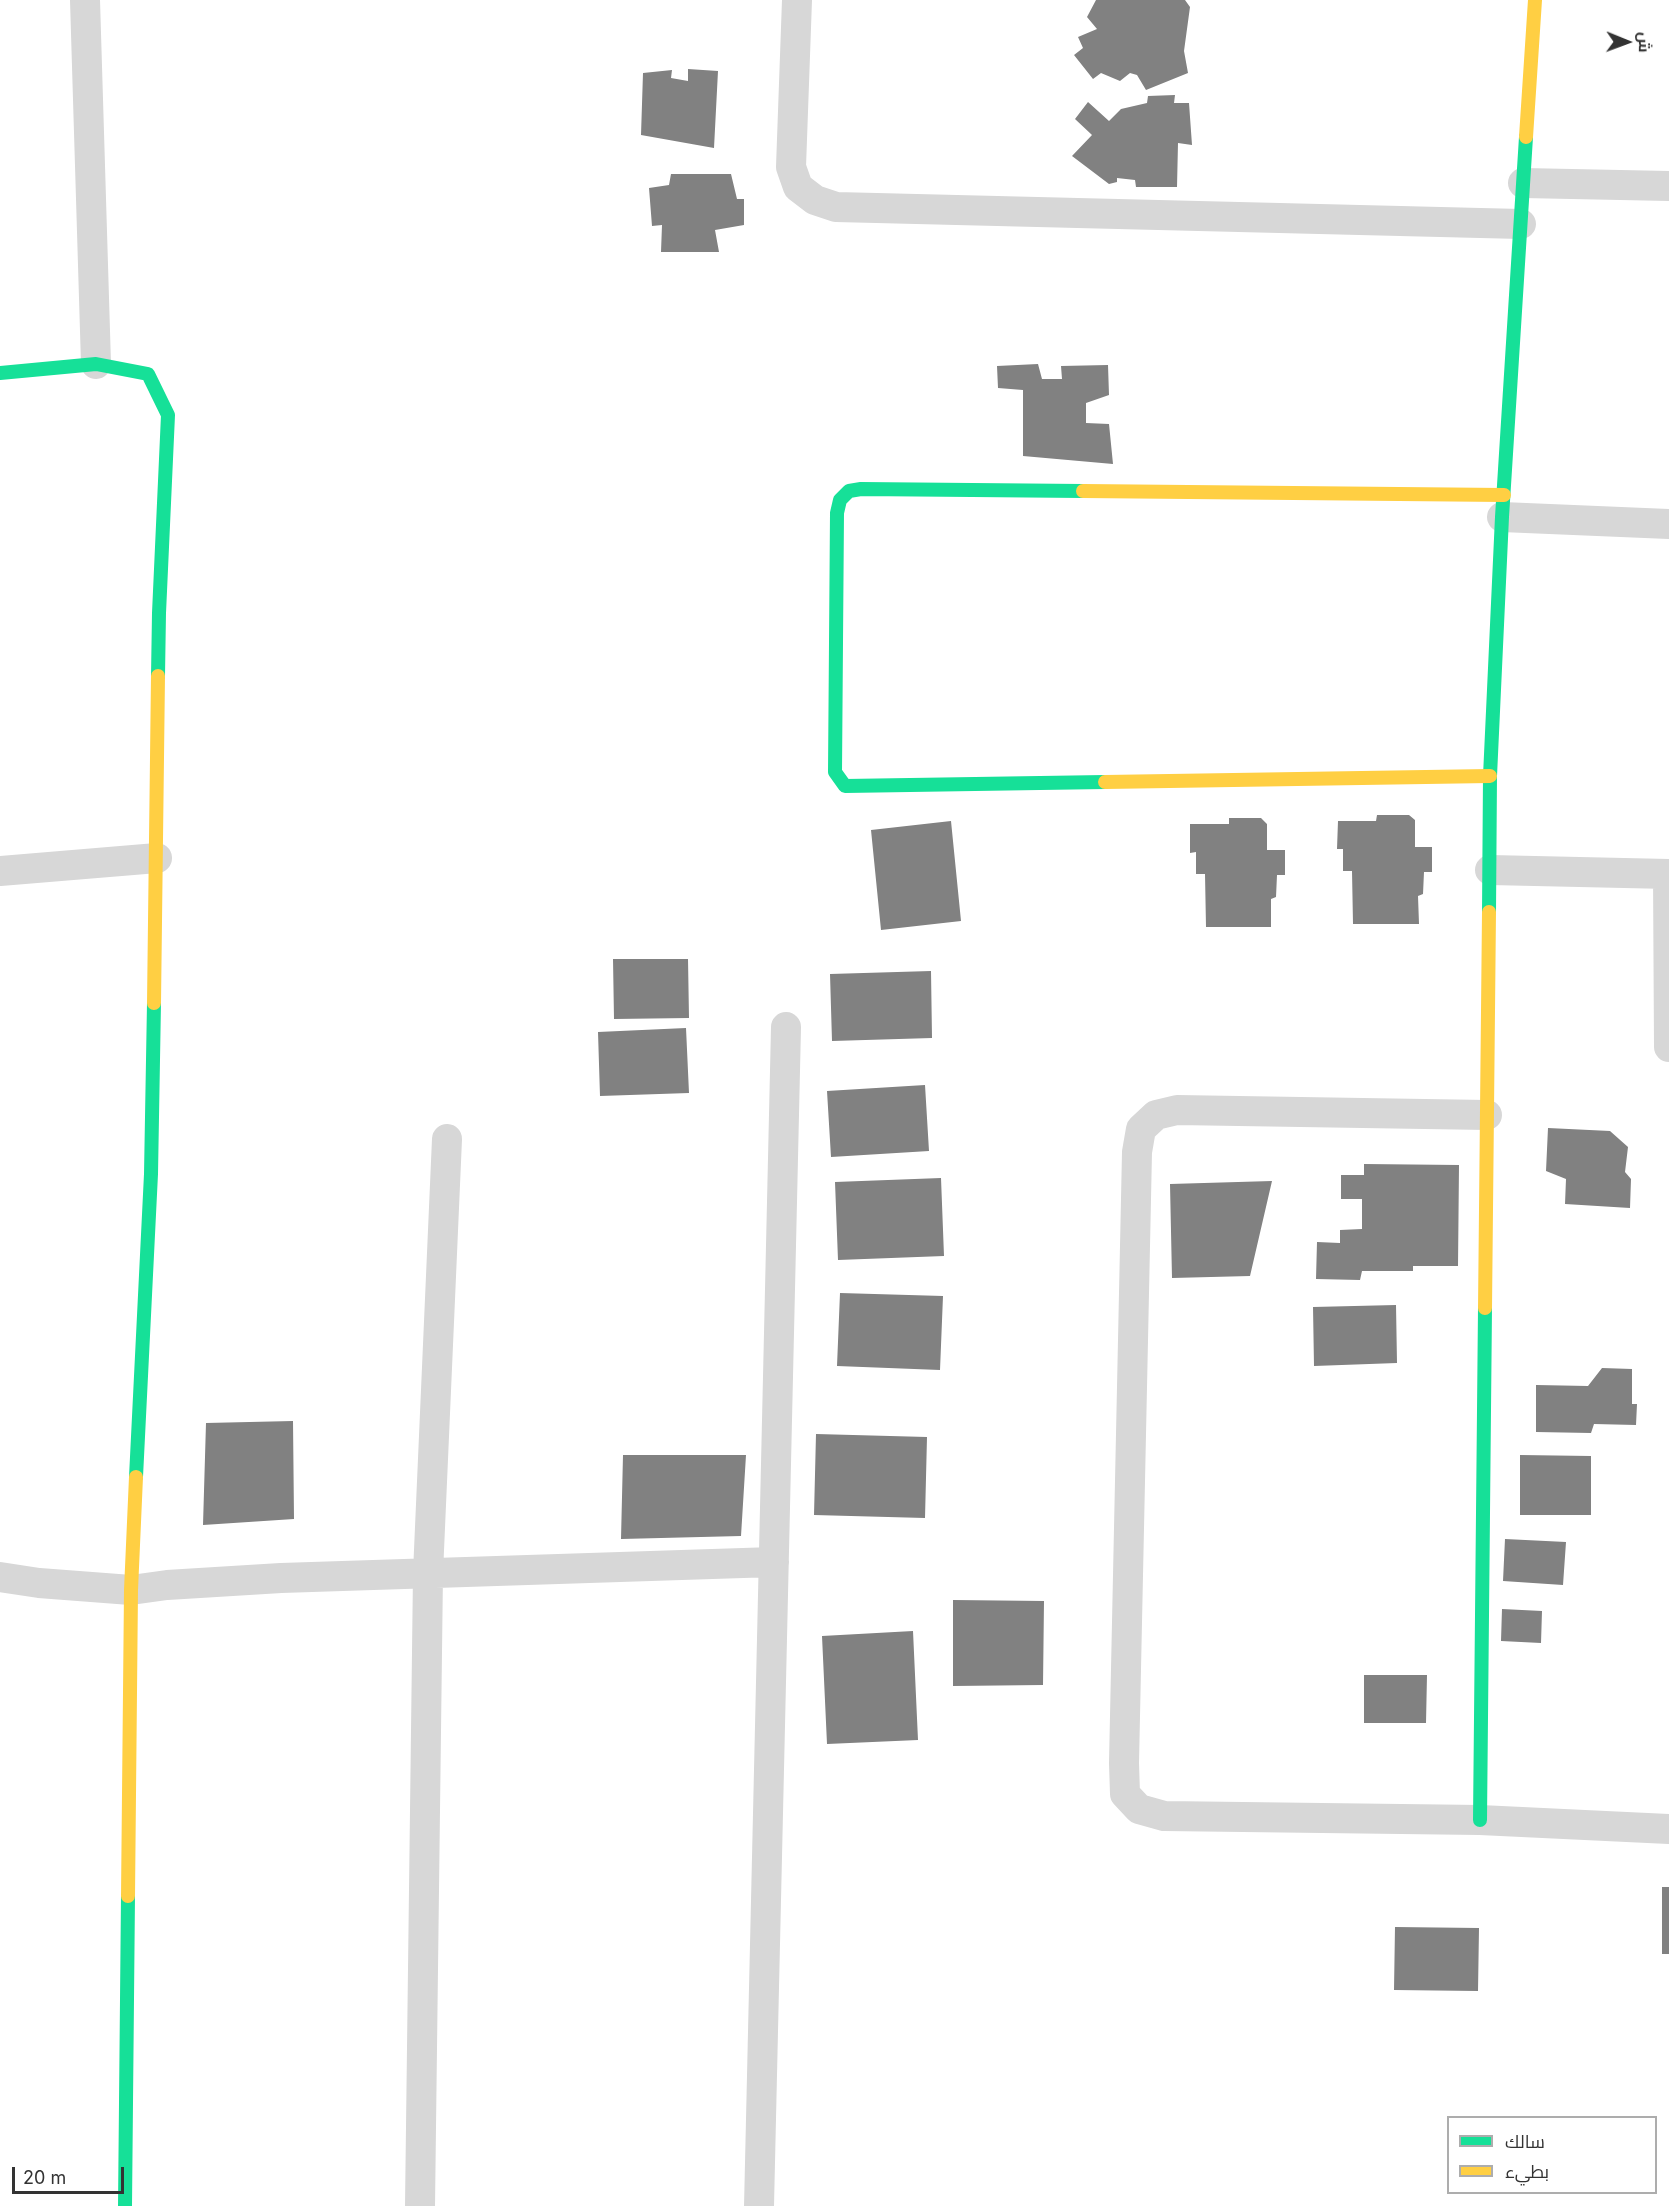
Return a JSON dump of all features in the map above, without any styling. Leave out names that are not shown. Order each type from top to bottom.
[{"type":"street","points":[[85,0],[96,364]]},
{"type":"street","points":[[797,0],[791,166],[798,187],[815,200],[836,207],[1521,224]]},
{"type":"street","points":[[1480,1820],[1490,776],[1503,506],[1535,0]]},
{"type":"street","points":[[1523,183],[1669,186]]},
{"type":"street","points":[[0,373],[96,364],[148,374],[168,415],[159,613],[151,1174],[131,1590],[125,2206]]},
{"type":"street","points":[[1490,776],[845,786],[835,772],[837,513],[840,500],[849,491],[861,489],[1503,506],[1669,524]]},
{"type":"street","points":[[0,871],[157,858]]},
{"type":"street","points":[[1490,870],[1669,874],[1669,1047]]},
{"type":"street","points":[[759,2206],[786,1027]]},
{"type":"street","points":[[1487,1115],[1177,1110],[1156,1115],[1141,1129],[1137,1152],[1125,1794],[1139,1809],[1164,1816],[1480,1820],[1669,1828]]},
{"type":"street","points":[[420,2206],[428,1573],[447,1139]]},
{"type":"street","points":[[0,1577],[39,1583],[131,1590],[230,1580],[774,1562]]},
{"type":"building","points":[[1096,0],[1185,0],[1190,7],[1184,51],[1188,73],[1146,90],[1137,75],[1130,73],[1120,81],[1101,73],[1093,79],[1074,55],[1083,48],[1078,37],[1097,29],[1087,17]]},
{"type":"building","points":[[688,69],[718,71],[714,148],[641,135],[643,73],[672,70],[671,78],[688,81]]},
{"type":"building","points":[[1175,95],[1174,103],[1189,103],[1192,145],[1178,143],[1177,187],[1136,187],[1135,180],[1117,178],[1117,182],[1109,184],[1072,156],[1092,135],[1075,119],[1088,102],[1109,121],[1121,109],[1147,103],[1148,96]]},
{"type":"building","points":[[671,174],[731,174],[737,199],[744,199],[744,225],[715,230],[719,252],[661,252],[662,225],[652,226],[649,188],[669,185]]},
{"type":"building","points":[[1038,364],[1042,379],[1062,379],[1061,366],[1108,365],[1109,395],[1086,403],[1086,423],[1109,424],[1113,464],[1023,456],[1023,390],[998,388],[997,366]]},
{"type":"building","points":[[1377,815],[1409,815],[1415,820],[1415,847],[1432,847],[1432,872],[1424,872],[1423,894],[1418,896],[1419,924],[1353,924],[1352,871],[1343,871],[1343,849],[1337,849],[1338,821],[1376,821]]},
{"type":"building","points":[[1229,818],[1261,818],[1267,824],[1267,850],[1285,850],[1285,875],[1277,875],[1276,897],[1271,899],[1271,927],[1206,927],[1205,874],[1196,874],[1196,852],[1190,853],[1190,824],[1229,824]]},
{"type":"building","points":[[951,821],[961,921],[881,930],[871,830]]},
{"type":"building","points":[[613,959],[688,959],[689,1018],[614,1019]]},
{"type":"building","points":[[931,971],[932,1038],[832,1041],[830,974]]},
{"type":"building","points":[[686,1028],[689,1093],[600,1096],[598,1032]]},
{"type":"building","points":[[925,1085],[929,1151],[831,1157],[827,1091]]},
{"type":"building","points":[[1548,1128],[1610,1131],[1628,1147],[1625,1172],[1631,1179],[1630,1208],[1565,1204],[1566,1179],[1546,1171]]},
{"type":"building","points":[[1364,1164],[1459,1165],[1458,1266],[1413,1266],[1413,1271],[1362,1271],[1360,1280],[1316,1279],[1317,1242],[1340,1243],[1340,1230],[1362,1229],[1362,1199],[1341,1199],[1341,1175],[1364,1175]]},
{"type":"building","points":[[941,1178],[944,1256],[838,1260],[835,1182]]},
{"type":"building","points":[[1272,1181],[1250,1276],[1172,1278],[1170,1184]]},
{"type":"building","points":[[840,1293],[943,1296],[940,1370],[837,1366]]},
{"type":"building","points":[[1396,1305],[1397,1363],[1314,1366],[1313,1307]]},
{"type":"building","points":[[1602,1368],[1632,1369],[1632,1404],[1637,1404],[1636,1425],[1594,1424],[1591,1433],[1536,1432],[1536,1385],[1588,1386]]},
{"type":"building","points":[[293,1421],[294,1519],[203,1525],[206,1423]]},
{"type":"building","points":[[816,1434],[927,1437],[925,1518],[814,1515]]},
{"type":"building","points":[[623,1455],[746,1455],[741,1536],[621,1539]]},
{"type":"building","points":[[1520,1455],[1591,1456],[1591,1515],[1520,1515]]},
{"type":"building","points":[[1505,1539],[1566,1542],[1563,1585],[1503,1581]]},
{"type":"building","points":[[953,1600],[1044,1601],[1043,1685],[953,1686]]},
{"type":"building","points":[[1502,1609],[1542,1611],[1541,1643],[1501,1641]]},
{"type":"building","points":[[913,1631],[918,1740],[827,1744],[822,1636]]},
{"type":"building","points":[[1364,1675],[1427,1675],[1426,1723],[1364,1723]]},
{"type":"building","points":[[1662,1887],[1669,1887],[1669,1954],[1662,1954]]},
{"type":"building","points":[[1395,1927],[1479,1928],[1478,1991],[1394,1990]]},
{"type":"traffic: fast","points":[[1489,912],[1490,776],[1502,517],[1526,137]]},
{"type":"traffic: fast","points":[[0,373],[96,364],[148,374],[168,415],[158,676]]},
{"type":"traffic: fast","points":[[1083,491],[861,489],[849,491],[840,500],[837,513],[835,772],[845,786],[1105,782]]},
{"type":"traffic: fast","points":[[136,1477],[151,1174],[154,1003]]},
{"type":"traffic: fast","points":[[1480,1820],[1485,1308]]},
{"type":"traffic: fast","points":[[125,2206],[128,1896]]},
{"type":"traffic: slow","points":[[1526,137],[1535,0]]},
{"type":"traffic: slow","points":[[1083,491],[1504,495]]},
{"type":"traffic: slow","points":[[154,1003],[158,676]]},
{"type":"traffic: slow","points":[[1105,782],[1490,776]]},
{"type":"traffic: slow","points":[[1485,1308],[1489,912]]},
{"type":"traffic: slow","points":[[128,1896],[131,1590],[136,1477]]}]
